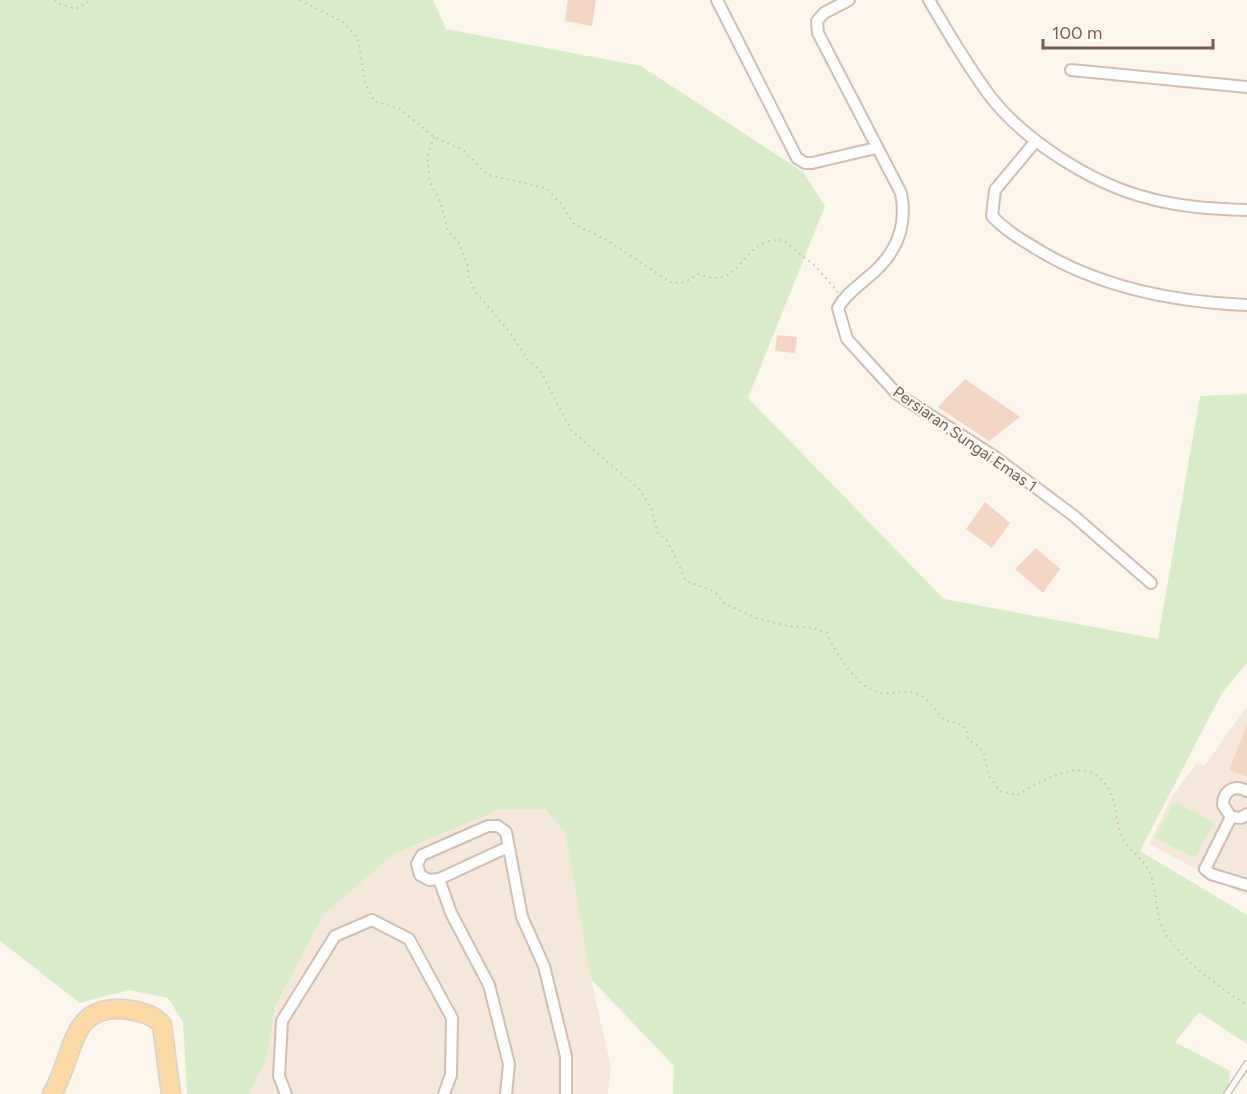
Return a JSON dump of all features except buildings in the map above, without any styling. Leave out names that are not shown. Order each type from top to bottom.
[{"type":"main road","points":[[52,1094],[67,1064],[81,1023],[95,1012],[116,1009],[148,1014],[162,1025],[171,1094]]},
{"type":"main road","points":[[60,1094],[87,1027],[97,1020],[116,1016],[136,1019],[153,1027],[162,1094]]},
{"type":"street","points":[[717,0],[796,158],[812,164],[876,148]]},
{"type":"street","points":[[844,298],[886,259],[900,238],[905,211],[901,193],[818,33],[817,21],[824,13],[849,0]]},
{"type":"street","points":[[929,0],[987,93],[1035,142],[1130,193],[1179,205],[1247,210]]},
{"type":"street","points":[[1071,70],[1247,87]]},
{"type":"street","points":[[1035,142],[995,190],[992,216],[1002,227],[1048,256],[1082,273],[1122,287],[1171,297],[1247,304]]},
{"type":"street","name":"Persiaran Sungai Emas 1","points":[[844,298],[838,308],[847,339],[897,394],[1004,463],[1074,516],[1151,583]]},
{"type":"street","points":[[1247,791],[1237,788],[1224,795],[1224,810],[1231,817],[1241,818],[1247,814]]},
{"type":"street","points":[[1231,817],[1205,869],[1211,874],[1247,885]]},
{"type":"street","points":[[508,847],[440,879],[429,880],[420,875],[417,864],[422,855],[488,826],[498,826],[506,832],[522,917],[544,966],[566,1056],[566,1094]]},
{"type":"street","points":[[440,879],[451,913],[489,985],[509,1064],[506,1094]]},
{"type":"street","points":[[286,1094],[279,1076],[282,1021],[335,936],[372,920],[409,939],[452,1018],[451,1075],[444,1094]]},
{"type":"lane","points":[[1227,1094],[1247,1064]]},
{"type":"path","points":[[55,0],[76,9],[91,0]]},
{"type":"path","points":[[300,0],[342,21],[358,38],[365,82],[374,101],[400,109],[434,137],[463,150],[488,175],[546,188],[561,204],[574,224],[614,244],[672,284],[685,282],[698,274],[712,279],[729,277],[753,250],[766,242],[783,240],[815,266],[844,298]]},
{"type":"path","points":[[434,137],[427,157],[430,182],[440,201],[448,231],[459,243],[467,264],[469,278],[477,294],[509,331],[528,360],[540,370],[571,430],[639,489],[651,507],[658,533],[668,542],[686,581],[714,591],[724,603],[756,618],[788,626],[813,628],[827,633],[833,648],[860,681],[871,690],[884,693],[917,693],[929,701],[944,720],[958,723],[967,729],[968,740],[980,746],[987,759],[989,776],[1000,791],[1017,795],[1059,772],[1081,769],[1096,776],[1107,787],[1113,800],[1120,833],[1150,873],[1157,915],[1169,939],[1206,974],[1247,1005]]},
{"type":"shaded area","points":[[1246,708],[1247,896],[1149,844],[1171,798],[1197,763],[1204,766]]},
{"type":"shaded area","points":[[501,809],[545,809],[565,832],[593,988],[611,1068],[608,1094],[249,1094],[266,1060],[276,1005],[323,915],[394,854]]},
{"type":"green space","points":[[0,0],[433,0],[446,29],[641,66],[803,172],[825,206],[748,398],[944,599],[1158,639],[1200,396],[1247,394],[1247,663],[1222,693],[1140,851],[1247,915],[1247,1044],[1199,1012],[1175,1042],[1230,1071],[1228,1094],[673,1094],[674,1066],[591,979],[565,832],[545,809],[501,809],[394,854],[323,915],[276,1005],[266,1060],[249,1094],[187,1094],[183,1022],[168,998],[129,990],[80,1003],[0,941]]},
{"type":"green space","points":[[1174,802],[1214,822],[1195,858],[1155,838]]}]
